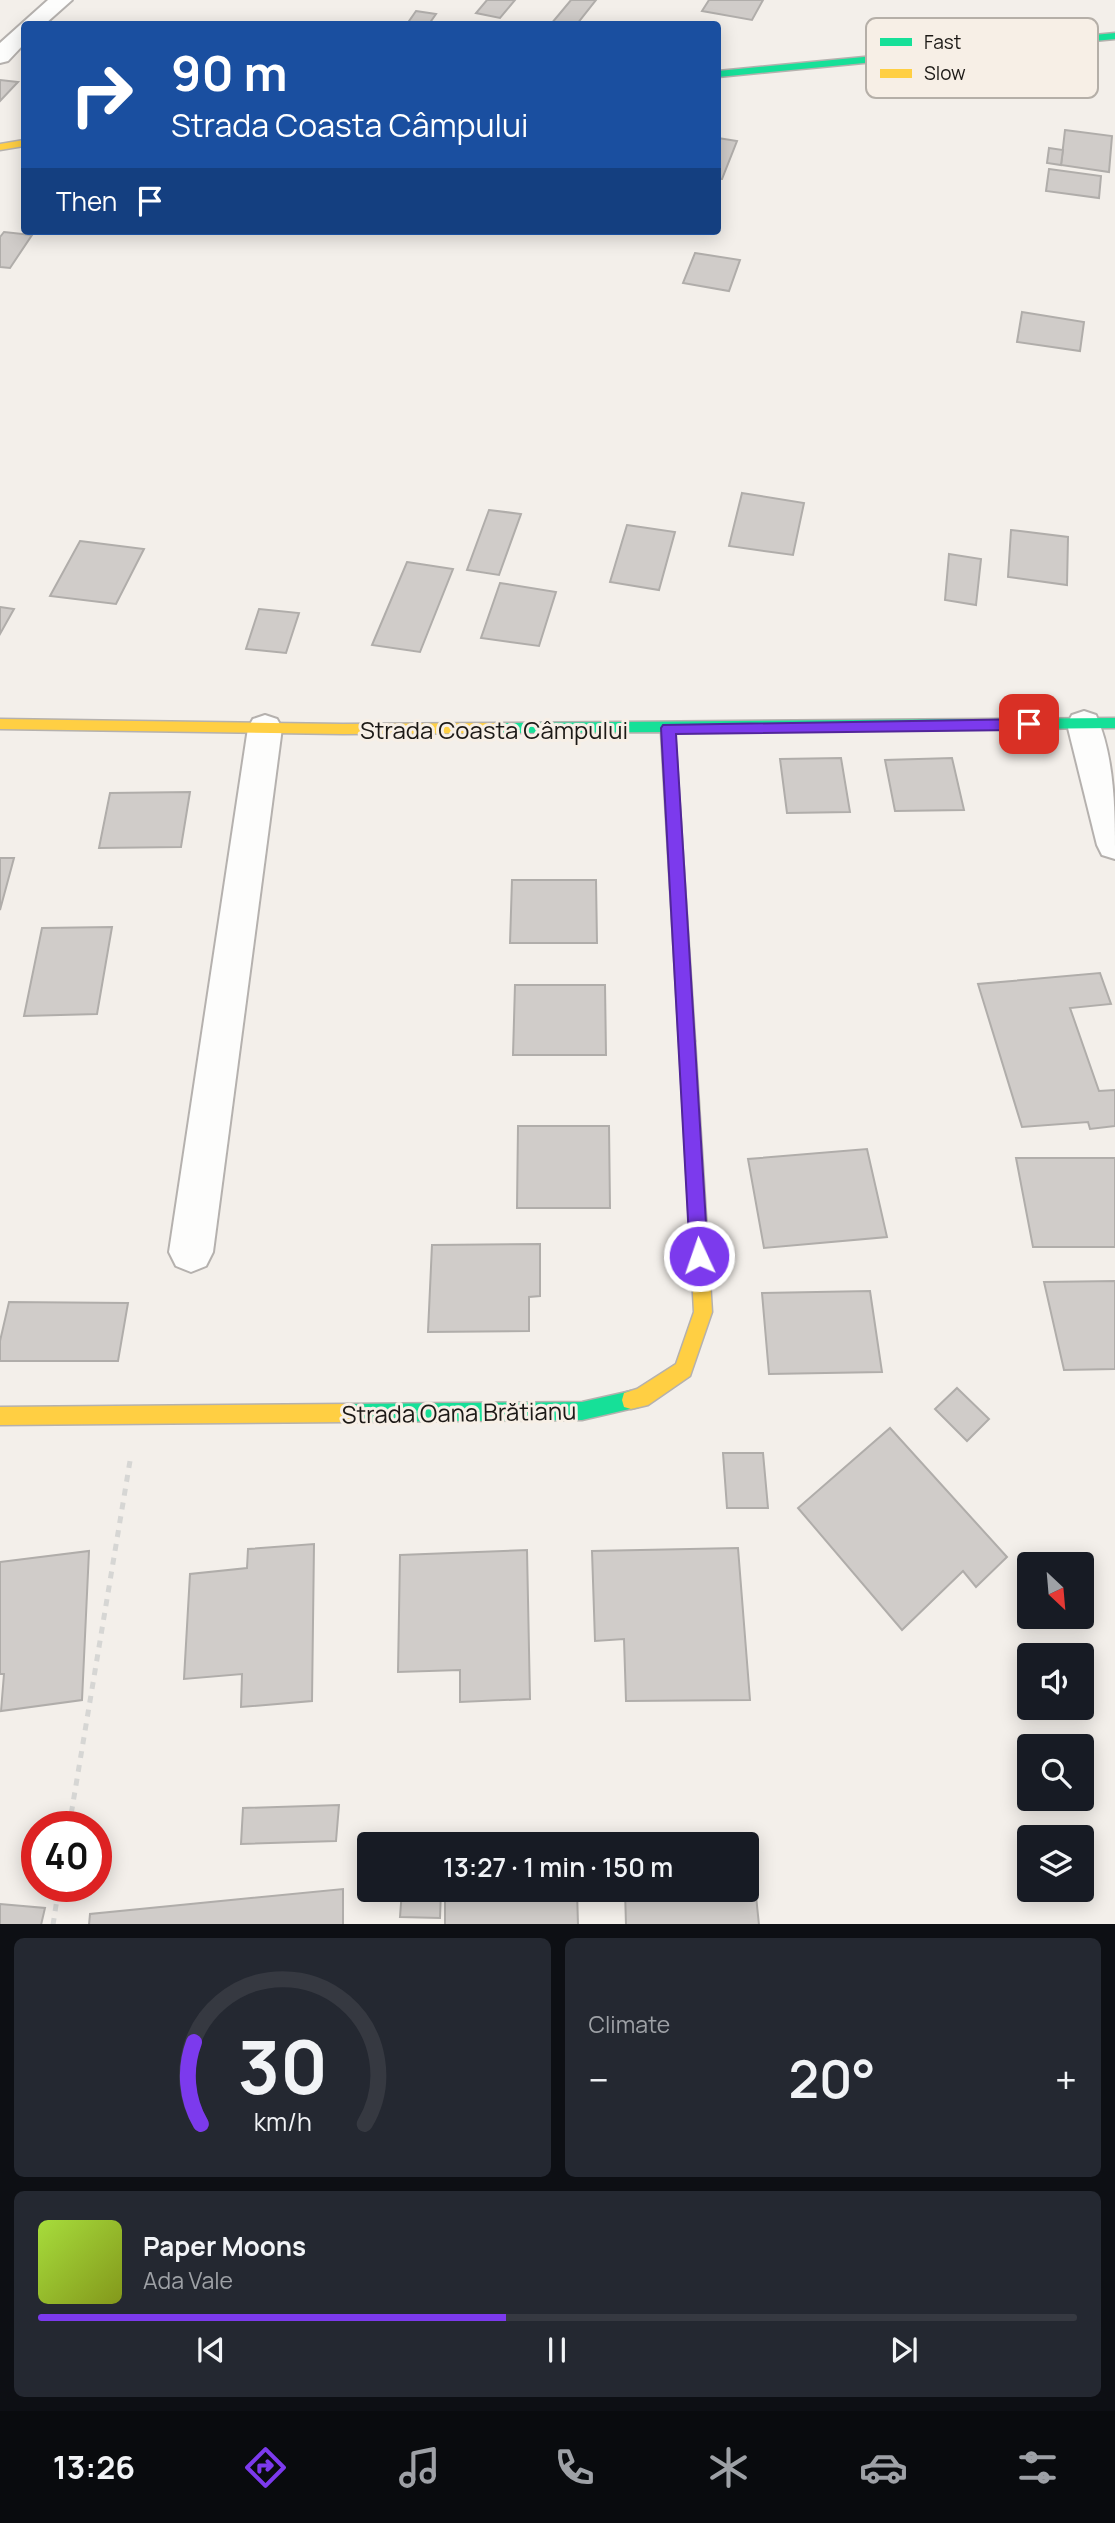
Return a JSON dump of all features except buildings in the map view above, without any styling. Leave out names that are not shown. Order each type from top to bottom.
[{"type":"street","points":[[36,21],[61,0]]},
{"type":"street","points":[[0,56],[21,35]]},
{"type":"street","points":[[721,74],[866,60]]},
{"type":"street","points":[[0,146],[21,143]]},
{"type":"street","points":[[1100,723],[1115,845]]},
{"type":"street","name":"Strada Coasta Câmpului","points":[[0,724],[265,728],[668,728],[1100,723]]},
{"type":"street","points":[[191,1252],[265,728]]},
{"type":"street","name":"Strada Oana Brătianu","points":[[0,1416],[582,1411],[641,1398],[683,1370],[703,1312],[668,728]]},
{"type":"path","points":[[72,1811],[138,1415]]},
{"type":"path","points":[[53,1924],[56,1902]]},
{"type":"traffic: fast","points":[[1098,38],[1115,36]]},
{"type":"traffic: fast","points":[[721,74],[866,60]]},
{"type":"traffic: fast","points":[[496,728],[1115,723]]},
{"type":"traffic: fast","points":[[668,728],[687,1041]]},
{"type":"traffic: fast","points":[[348,1413],[582,1411],[631,1400]]},
{"type":"traffic: slow","points":[[0,147],[21,144]]},
{"type":"traffic: slow","points":[[0,724],[343,729],[496,728]]},
{"type":"traffic: slow","points":[[631,1400],[641,1398],[683,1370],[703,1312],[687,1041]]},
{"type":"traffic: slow","points":[[0,1416],[348,1413]]},
{"type":"route","points":[[699,1256],[668,728],[1029,724]]}]
